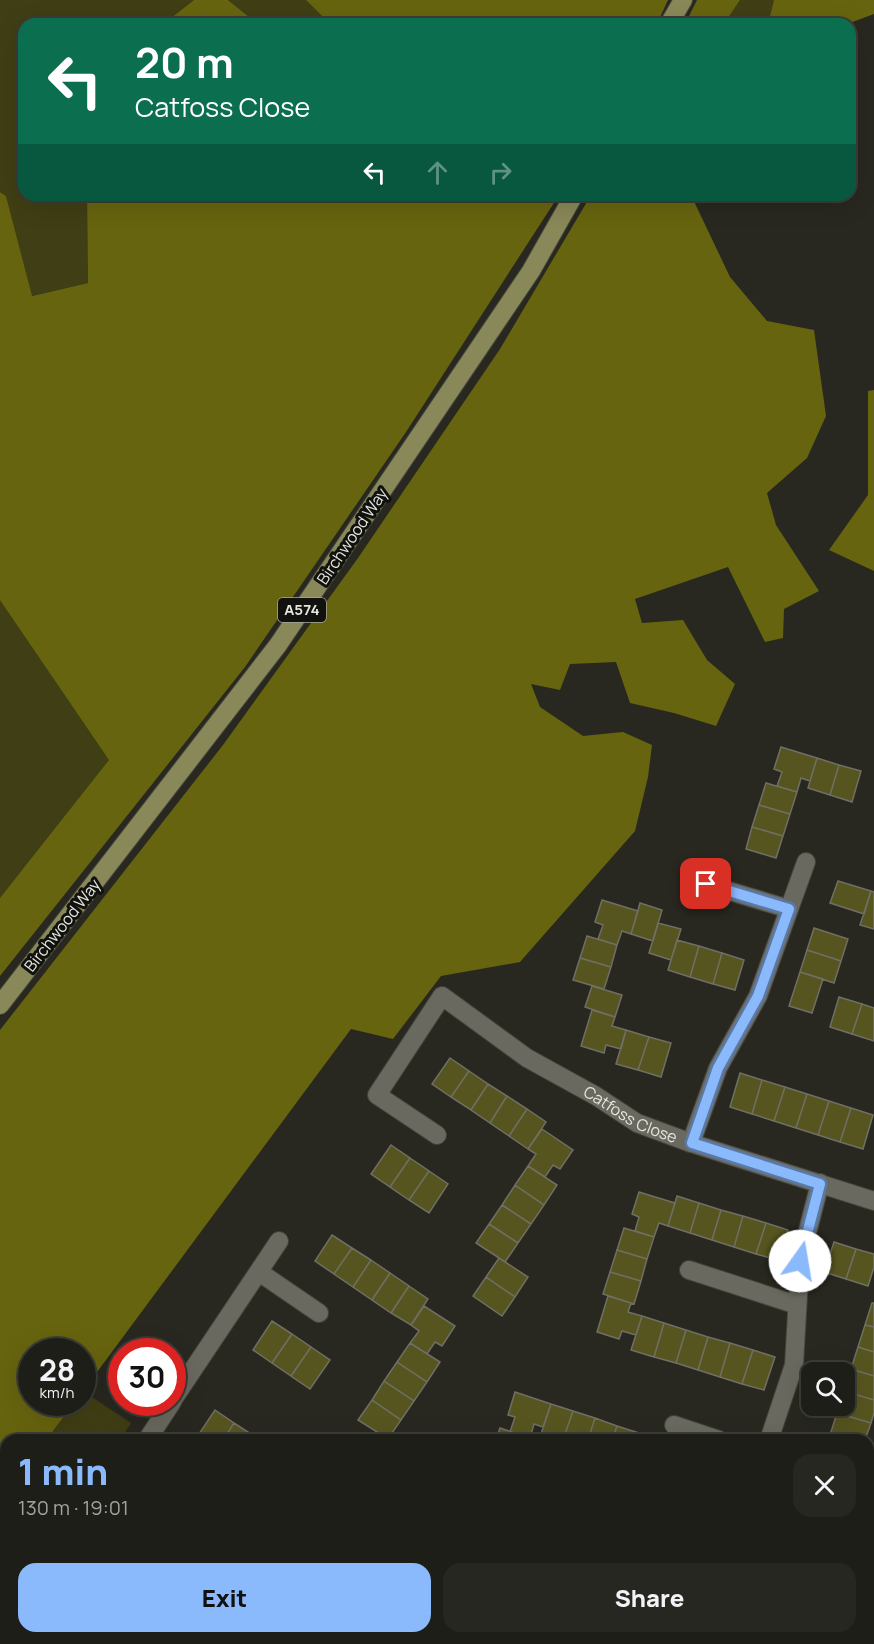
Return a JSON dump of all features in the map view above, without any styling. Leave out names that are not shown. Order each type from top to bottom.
[{"type":"main road","points":[[672,18],[682,0]]},
{"type":"main road","name":"Birchwood Way","points":[[0,1005],[278,645],[531,271],[571,201]]},
{"type":"street","points":[[692,1143],[718,1068],[758,996],[806,862]]},
{"type":"street","points":[[706,884],[789,909]]},
{"type":"street","name":"Catfoss Close","points":[[437,1135],[377,1095],[442,996],[527,1058],[596,1096],[637,1123],[692,1143],[874,1201]]},
{"type":"street","points":[[771,1434],[794,1365],[800,1261],[820,1184]]},
{"type":"street","points":[[186,1381],[279,1241]]},
{"type":"street","points":[[689,1270],[797,1305]]},
{"type":"street","points":[[258,1272],[319,1313]]},
{"type":"street","points":[[151,1434],[163,1416]]},
{"type":"street","points":[[674,1425],[701,1434]]},
{"type":"shaded area","points":[[0,0],[194,0],[170,18],[18,18],[18,201],[87,201],[88,283],[31,296],[6,196],[0,192]]},
{"type":"shaded area","points":[[194,0],[228,0],[250,18],[171,18]]},
{"type":"shaded area","points":[[228,0],[306,0],[324,18],[250,18]]},
{"type":"shaded area","points":[[306,0],[668,0],[660,18],[324,18]]},
{"type":"shaded area","points":[[697,0],[740,0],[728,18],[688,18]]},
{"type":"shaded area","points":[[740,0],[774,0],[770,18],[728,18]]},
{"type":"shaded area","points":[[774,0],[874,0],[874,14],[856,21],[856,18],[770,18]]},
{"type":"shaded area","points":[[0,192],[6,196],[32,296],[88,283],[87,201],[555,201],[406,432],[245,667],[0,976],[0,898],[109,760],[0,600]]},
{"type":"shaded area","points":[[587,201],[694,201],[730,277],[767,321],[814,330],[826,416],[807,458],[767,493],[776,525],[819,591],[784,609],[783,638],[765,642],[728,567],[635,599],[642,623],[683,620],[707,660],[735,684],[716,726],[630,703],[616,662],[570,664],[560,690],[531,684],[540,707],[583,736],[623,732],[652,745],[648,777],[635,831],[520,962],[441,976],[393,1039],[351,1029],[122,1338],[108,1338],[108,1357],[96,1373],[96,1338],[18,1338],[18,1416],[64,1416],[51,1434],[0,1434],[0,1030],[223,745],[358,558],[500,349]]},
{"type":"shaded area","points":[[874,390],[874,571],[829,550],[868,495],[868,391]]},
{"type":"shaded area","points":[[0,575],[120,757],[0,908]]},
{"type":"shaded area","points":[[96,1400],[108,1408],[108,1416],[120,1416],[131,1423],[124,1434],[32,1434],[44,1416],[96,1416]]},
{"type":"building","points":[[781,747],[817,758],[810,781],[801,778],[797,792],[777,786],[782,772],[774,769]]},
{"type":"building","points":[[817,758],[839,765],[830,795],[808,788]]},
{"type":"building","points":[[839,765],[861,771],[852,802],[830,795]]},
{"type":"building","points":[[766,783],[797,792],[790,814],[759,805]]},
{"type":"building","points":[[759,805],[790,814],[783,836],[752,827]]},
{"type":"building","points":[[752,827],[783,836],[776,858],[746,849]]},
{"type":"building","points":[[838,881],[871,891],[864,914],[830,903]]},
{"type":"building","points":[[871,891],[874,892],[874,929],[860,925]]},
{"type":"building","points":[[602,900],[638,911],[631,934],[622,931],[617,945],[598,939],[603,925],[595,922]]},
{"type":"building","points":[[640,903],[662,910],[653,941],[631,934]]},
{"type":"building","points":[[658,923],[681,929],[671,960],[649,953]]},
{"type":"building","points":[[814,928],[848,939],[841,961],[807,950]]},
{"type":"building","points":[[587,936],[617,945],[611,967],[580,958]]},
{"type":"building","points":[[677,940],[699,946],[690,977],[668,970]]},
{"type":"building","points":[[699,946],[722,953],[713,984],[690,977]]},
{"type":"building","points":[[807,950],[841,961],[834,983],[800,972]]},
{"type":"building","points":[[722,953],[744,960],[735,990],[713,984]]},
{"type":"building","points":[[580,958],[611,967],[604,989],[573,980]]},
{"type":"building","points":[[800,972],[823,979],[812,1013],[789,1006]]},
{"type":"building","points":[[592,986],[622,995],[615,1017],[585,1007]]},
{"type":"building","points":[[839,997],[862,1004],[852,1034],[830,1027]]},
{"type":"building","points":[[862,1004],[874,1008],[874,1041],[852,1034]]},
{"type":"building","points":[[592,1010],[615,1017],[612,1026],[626,1030],[621,1049],[606,1045],[604,1053],[581,1046]]},
{"type":"building","points":[[626,1030],[649,1037],[638,1070],[616,1064]]},
{"type":"building","points":[[649,1037],[671,1043],[661,1077],[638,1070]]},
{"type":"building","points":[[450,1058],[469,1071],[451,1097],[432,1084]]},
{"type":"building","points":[[469,1071],[488,1084],[471,1110],[451,1097]]},
{"type":"building","points":[[740,1073],[762,1080],[752,1114],[730,1107]]},
{"type":"building","points":[[762,1080],[785,1087],[774,1121],[752,1114]]},
{"type":"building","points":[[488,1084],[507,1096],[490,1123],[471,1110]]},
{"type":"building","points":[[785,1087],[807,1094],[796,1128],[774,1121]]},
{"type":"building","points":[[807,1094],[829,1101],[818,1135],[796,1128]]},
{"type":"building","points":[[507,1096],[527,1109],[509,1136],[490,1123]]},
{"type":"building","points":[[829,1101],[851,1108],[840,1142],[818,1135]]},
{"type":"building","points":[[851,1108],[873,1115],[863,1149],[840,1142]]},
{"type":"building","points":[[527,1109],[546,1122],[528,1149],[509,1136]]},
{"type":"building","points":[[542,1129],[573,1150],[560,1169],[553,1165],[545,1177],[528,1166],[536,1154],[528,1149]]},
{"type":"building","points":[[391,1145],[410,1158],[390,1187],[371,1174]]},
{"type":"building","points":[[410,1158],[429,1171],[409,1200],[390,1187]]},
{"type":"building","points":[[528,1166],[557,1185],[544,1205],[515,1185]]},
{"type":"building","points":[[429,1171],[448,1184],[429,1213],[409,1200]]},
{"type":"building","points":[[515,1185],[544,1205],[531,1224],[502,1205]]},
{"type":"building","points":[[639,1192],[675,1203],[668,1226],[659,1223],[654,1237],[635,1231],[639,1217],[632,1214]]},
{"type":"building","points":[[677,1196],[699,1203],[690,1233],[668,1226]]},
{"type":"building","points":[[699,1203],[721,1210],[712,1240],[690,1233]]},
{"type":"building","points":[[502,1205],[531,1224],[518,1243],[489,1224]]},
{"type":"building","points":[[721,1210],[743,1216],[734,1247],[712,1240]]},
{"type":"building","points":[[743,1216],[766,1223],[756,1254],[734,1247]]},
{"type":"building","points":[[766,1223],[788,1230],[778,1260],[756,1254]]},
{"type":"building","points":[[489,1224],[518,1243],[505,1262],[476,1243]]},
{"type":"building","points":[[624,1228],[654,1237],[647,1259],[617,1250]]},
{"type":"building","points":[[332,1235],[352,1248],[334,1274],[315,1261]]},
{"type":"building","points":[[834,1242],[856,1249],[846,1279],[824,1272]]},
{"type":"building","points":[[352,1248],[371,1260],[353,1287],[334,1274]]},
{"type":"building","points":[[856,1249],[874,1254],[874,1267],[868,1286],[846,1279]]},
{"type":"building","points":[[617,1250],[647,1259],[641,1281],[610,1272]]},
{"type":"building","points":[[499,1258],[528,1277],[515,1297],[486,1277]]},
{"type":"building","points":[[371,1260],[390,1273],[372,1300],[353,1287]]},
{"type":"building","points":[[610,1272],[641,1281],[634,1304],[603,1294]]},
{"type":"building","points":[[390,1273],[409,1286],[391,1313],[372,1300]]},
{"type":"building","points":[[486,1277],[515,1297],[502,1316],[473,1296]]},
{"type":"building","points":[[409,1286],[428,1299],[411,1325],[391,1313]]},
{"type":"building","points":[[608,1296],[631,1303],[628,1312],[642,1316],[636,1335],[622,1331],[619,1339],[597,1332]]},
{"type":"building","points":[[872,1303],[874,1303],[874,1327],[865,1325]]},
{"type":"building","points":[[424,1306],[455,1326],[442,1346],[435,1342],[427,1354],[410,1343],[419,1331],[411,1325]]},
{"type":"building","points":[[642,1316],[664,1323],[654,1357],[631,1350]]},
{"type":"building","points":[[272,1321],[292,1334],[272,1363],[253,1350]]},
{"type":"building","points":[[664,1323],[686,1330],[676,1363],[654,1357]]},
{"type":"building","points":[[865,1325],[874,1327],[874,1352],[858,1347]]},
{"type":"building","points":[[686,1330],[708,1337],[698,1370],[676,1363]]},
{"type":"building","points":[[292,1334],[311,1347],[291,1376],[272,1363]]},
{"type":"building","points":[[708,1337],[730,1343],[720,1377],[698,1370]]},
{"type":"building","points":[[410,1343],[440,1362],[427,1382],[397,1362]]},
{"type":"building","points":[[730,1343],[753,1350],[742,1384],[720,1377]]},
{"type":"building","points":[[311,1347],[330,1360],[310,1389],[291,1376]]},
{"type":"building","points":[[858,1347],[874,1352],[874,1376],[855,1370],[853,1362]]},
{"type":"building","points":[[753,1350],[775,1357],[764,1390],[742,1384]]},
{"type":"building","points":[[397,1362],[427,1382],[414,1401],[384,1381]]},
{"type":"building","points":[[855,1370],[874,1376],[874,1400],[855,1394]]},
{"type":"building","points":[[384,1381],[414,1401],[401,1420],[372,1400]]},
{"type":"building","points":[[515,1392],[551,1404],[543,1427],[534,1424],[531,1434],[510,1432],[515,1417],[508,1415]]},
{"type":"building","points":[[855,1394],[874,1400],[871,1423],[847,1416],[855,1416]]},
{"type":"building","points":[[372,1400],[401,1420],[391,1434],[380,1434],[358,1420]]},
{"type":"building","points":[[551,1404],[573,1411],[565,1434],[541,1434]]},
{"type":"building","points":[[215,1410],[234,1423],[227,1434],[199,1434]]},
{"type":"building","points":[[573,1411],[595,1418],[590,1434],[565,1434]]},
{"type":"building","points":[[836,1416],[847,1416],[871,1423],[867,1434],[830,1434]]},
{"type":"building","points":[[595,1418],[617,1426],[614,1434],[590,1434]]},
{"type":"building","points":[[234,1423],[251,1434],[227,1434]]},
{"type":"building","points":[[617,1426],[639,1433],[639,1434],[614,1434]]},
{"type":"building","points":[[500,1428],[518,1434],[498,1434]]},
{"type":"route","points":[[706,884],[789,909],[758,996],[710,1086],[692,1143],[820,1184],[800,1261]]}]
